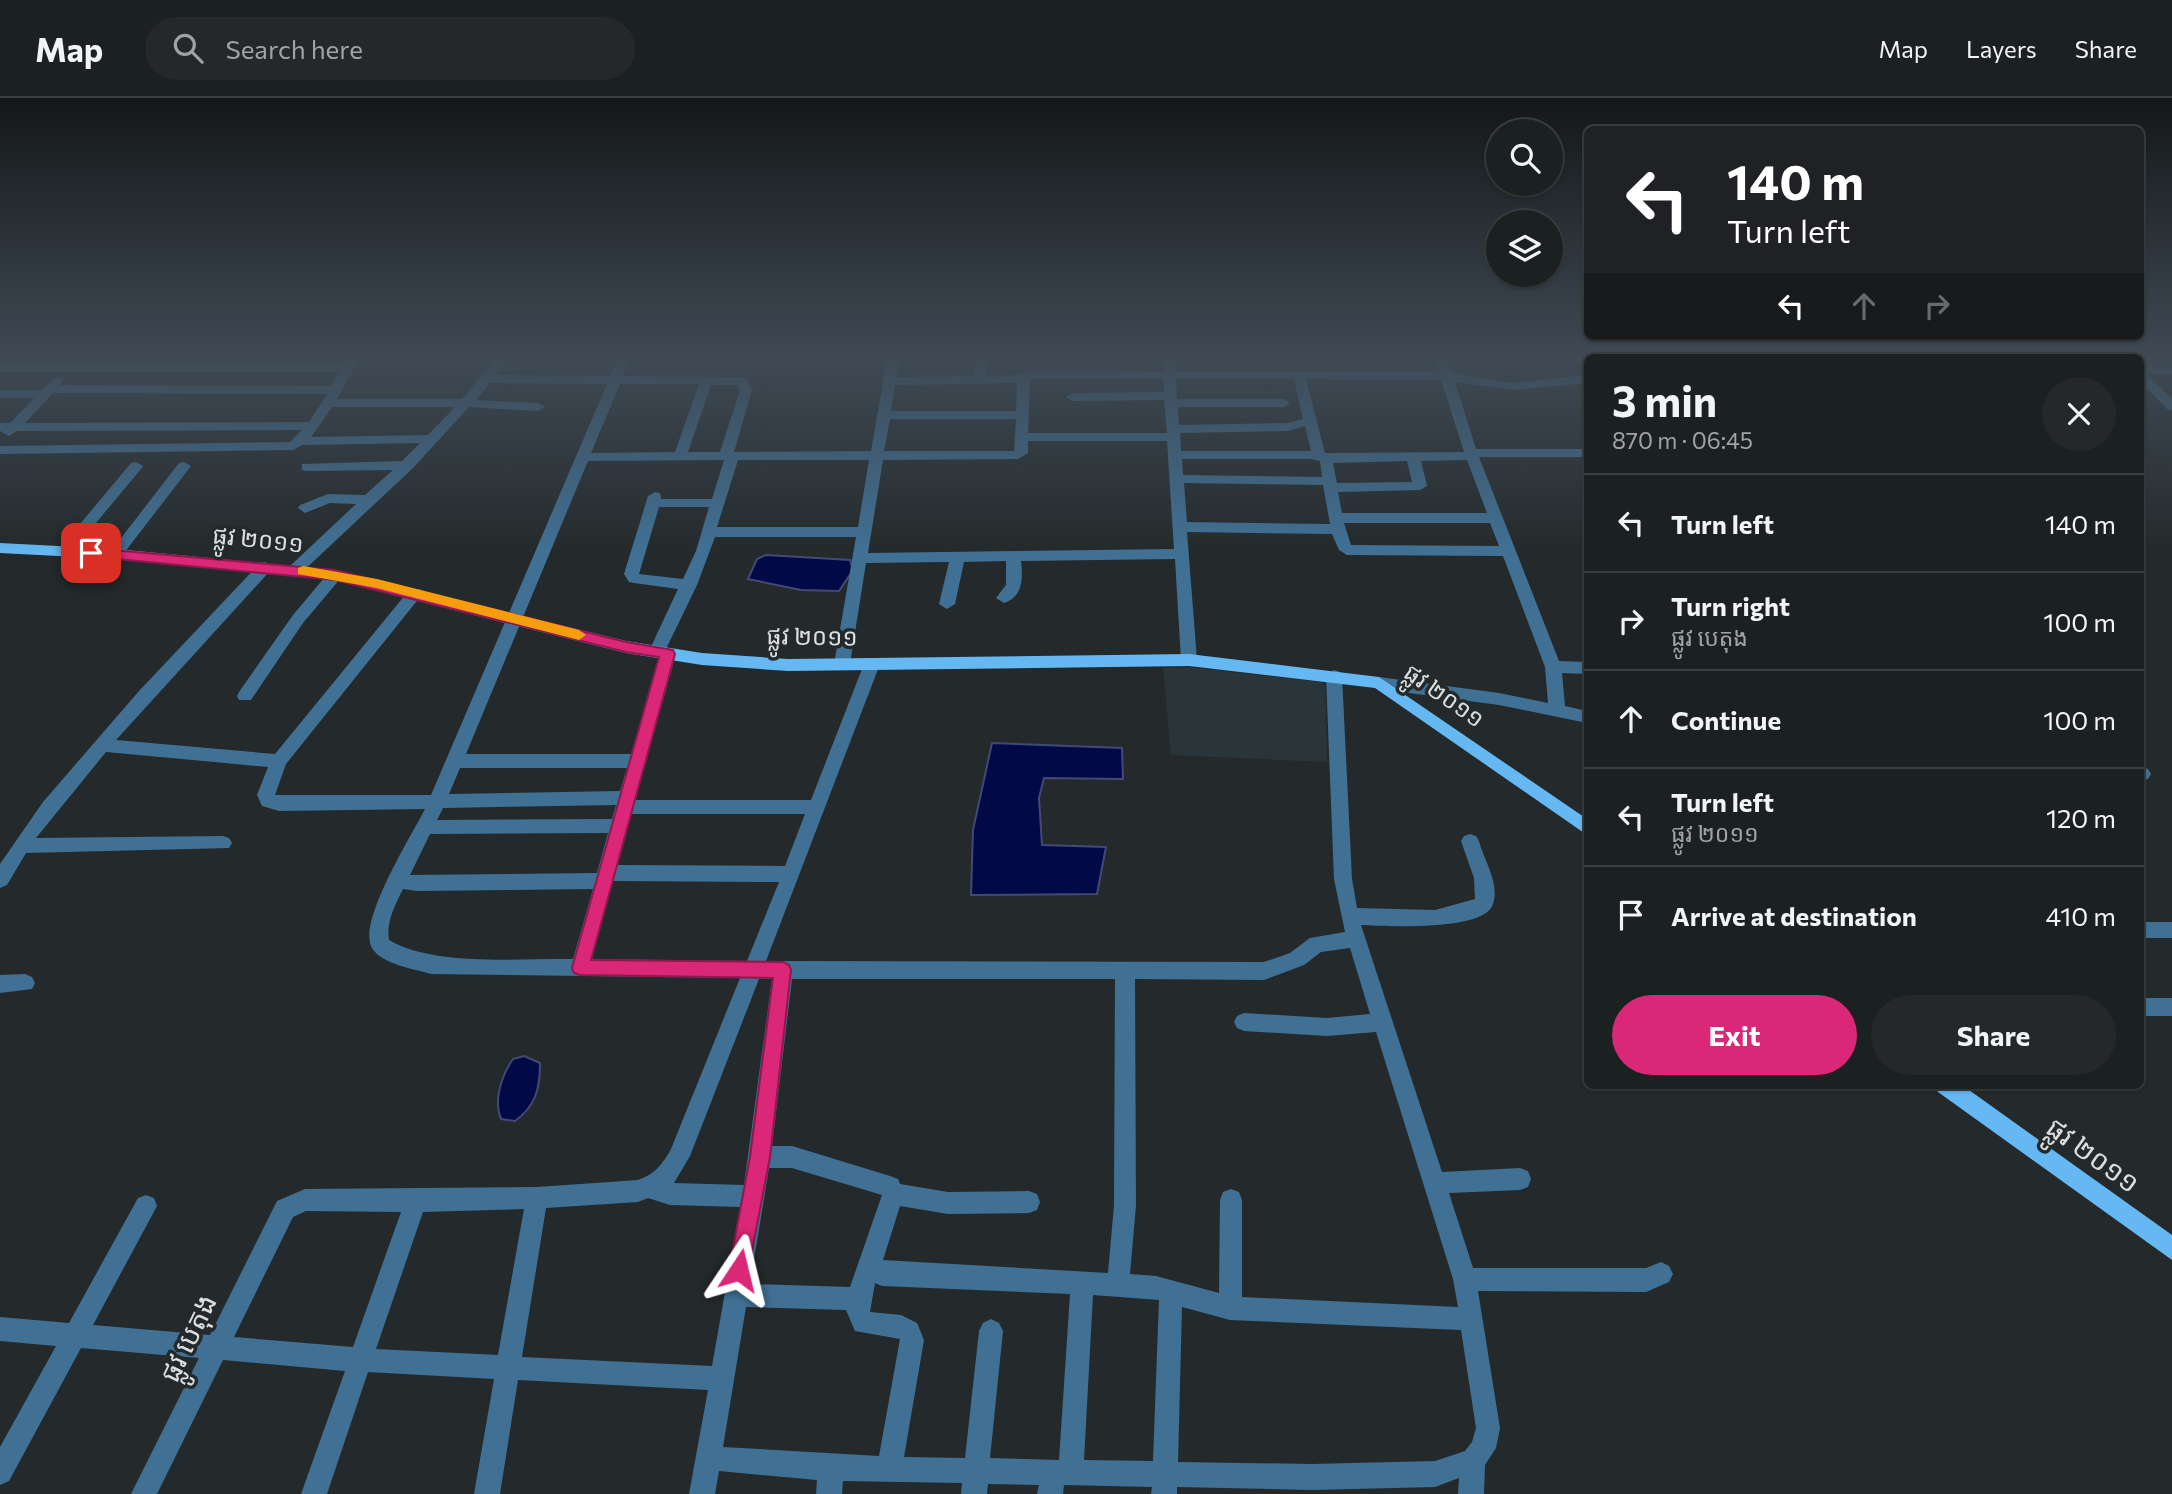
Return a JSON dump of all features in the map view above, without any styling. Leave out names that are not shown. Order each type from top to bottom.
[{"type":"main road","name":"ផ្លូវ ២០១១","points":[[0,548],[116,554],[335,575],[626,647],[788,665],[1189,660],[1379,683],[1584,826]]},
{"type":"main road","name":"ផ្លូវ ២០១១","points":[[1951,1089],[2172,1249]]},
{"type":"street","points":[[295,570],[367,500],[408,465],[444,424]]},
{"type":"street","points":[[598,424],[437,802],[383,913],[378,933],[380,945],[399,956],[430,965],[753,970],[1264,971],[1297,959],[1317,944],[1357,939]]},
{"type":"street","points":[[680,457],[691,424]]},
{"type":"street","points":[[580,968],[637,761],[662,652],[710,531],[737,424]]},
{"type":"street","points":[[842,664],[881,424]]},
{"type":"street","points":[[584,457],[1013,456],[1021,453],[1022,424]]},
{"type":"street","points":[[1174,424],[1189,660]]},
{"type":"street","points":[[1021,438],[1175,433],[1298,424]]},
{"type":"street","points":[[1311,424],[1325,460],[1337,523],[1347,550],[1510,551]]},
{"type":"street","points":[[1462,424],[1553,667],[1556,710]]},
{"type":"street","points":[[0,442],[7,427],[311,426]]},
{"type":"street","points":[[301,441],[311,426]]},
{"type":"street","points":[[0,450],[285,448],[301,441],[430,439]]},
{"type":"street","points":[[1176,455],[1413,457],[1584,453]]},
{"type":"street","points":[[1178,479],[1398,488],[1420,486],[1413,457]]},
{"type":"street","points":[[307,467],[408,465]]},
{"type":"street","points":[[65,551],[135,466]]},
{"type":"street","points":[[116,554],[184,466]]},
{"type":"street","points":[[1398,488],[1405,518]]},
{"type":"street","points":[[305,508],[328,498],[367,500]]},
{"type":"street","points":[[688,585],[634,578],[631,574],[654,500],[719,503]]},
{"type":"street","points":[[1181,527],[1497,517]]},
{"type":"street","points":[[710,531],[864,532]]},
{"type":"street","points":[[859,558],[1182,554]]},
{"type":"street","points":[[947,604],[958,556]]},
{"type":"street","points":[[1004,598],[1015,588],[1013,556]]},
{"type":"street","points":[[0,880],[21,846],[101,745],[265,567]]},
{"type":"street","points":[[245,696],[298,619],[335,575]]},
{"type":"street","points":[[415,593],[279,761],[266,795],[268,801],[279,804],[626,802],[818,807]]},
{"type":"street","points":[[314,1494],[416,1201],[537,1198],[638,1191],[670,1172],[679,1156],[818,807],[872,664]]},
{"type":"street","points":[[1553,667],[1584,668]]},
{"type":"street","points":[[708,1458],[831,1468],[889,1469],[974,1483],[1058,1479],[1312,1486],[1435,1474],[1473,1461],[1483,1448],[1488,1428],[1465,1279],[1385,1021],[1349,916],[1343,879],[1334,677]]},
{"type":"street","points":[[1379,683],[1412,685],[1584,717]]},
{"type":"street","points":[[101,745],[279,761]]},
{"type":"street","points":[[455,761],[637,761]]},
{"type":"street","points":[[425,827],[620,826]]},
{"type":"street","points":[[1349,916],[1425,918],[1471,912],[1484,904],[1487,887],[1482,871],[1473,860],[1470,841]]},
{"type":"street","points":[[21,846],[223,843]]},
{"type":"street","points":[[398,881],[417,883],[791,874]]},
{"type":"street","points":[[2144,930],[2172,930]]},
{"type":"street","points":[[1118,1284],[1125,1205],[1125,969]]},
{"type":"street","points":[[702,1494],[760,1157],[783,970]]},
{"type":"street","points":[[0,984],[25,983]]},
{"type":"street","points":[[2144,1007],[2172,1007]]},
{"type":"street","points":[[1244,1022],[1327,1027],[1385,1021]]},
{"type":"street","points":[[760,1157],[792,1157],[890,1187],[892,1194],[858,1299],[858,1316],[863,1322],[901,1328],[909,1331],[912,1340],[889,1469]]},
{"type":"street","points":[[1435,1183],[1520,1179]]},
{"type":"street","points":[[648,1187],[670,1194],[753,1196]]},
{"type":"street","points":[[892,1194],[948,1203],[1029,1202]]},
{"type":"street","points":[[487,1494],[537,1198]]},
{"type":"street","name":"ផ្លូវ បេតុង","points":[[144,1494],[285,1209],[305,1200],[416,1201]]},
{"type":"street","points":[[1230,1308],[1231,1200]]},
{"type":"street","points":[[0,1472],[146,1206]]},
{"type":"street","points":[[870,1265],[882,1274],[1156,1288],[1230,1308],[1472,1319]]},
{"type":"street","points":[[1465,1279],[1646,1280],[1661,1274]]},
{"type":"street","points":[[1058,1479],[1082,1283]]},
{"type":"street","points":[[735,1294],[858,1299]]},
{"type":"street","points":[[1165,1484],[1171,1294]]},
{"type":"street","points":[[0,1329],[360,1360],[720,1379]]},
{"type":"street","points":[[974,1483],[991,1331]]},
{"type":"street","points":[[1471,1494],[1473,1461]]},
{"type":"street","points":[[829,1494],[831,1468]]},
{"type":"shaded area","points":[[766,555],[850,560],[853,570],[839,591],[801,590],[748,579],[757,559]]},
{"type":"shaded area","points":[[1187,667],[1321,682],[1325,686],[1327,762],[1171,755],[1163,668]]},
{"type":"shaded area","points":[[992,743],[1122,748],[1123,779],[1044,778],[1039,798],[1042,845],[1106,847],[1097,894],[971,895],[973,830]]},
{"type":"shaded area","points":[[524,1056],[540,1063],[535,1096],[528,1109],[515,1121],[501,1119],[498,1096],[502,1080],[513,1059]]},
{"type":"slow traffic","points":[[303,571],[377,584],[579,635]]},
{"type":"route","points":[[91,553],[335,575],[626,647],[668,654],[580,968],[783,970],[760,1157],[739,1270]]}]
